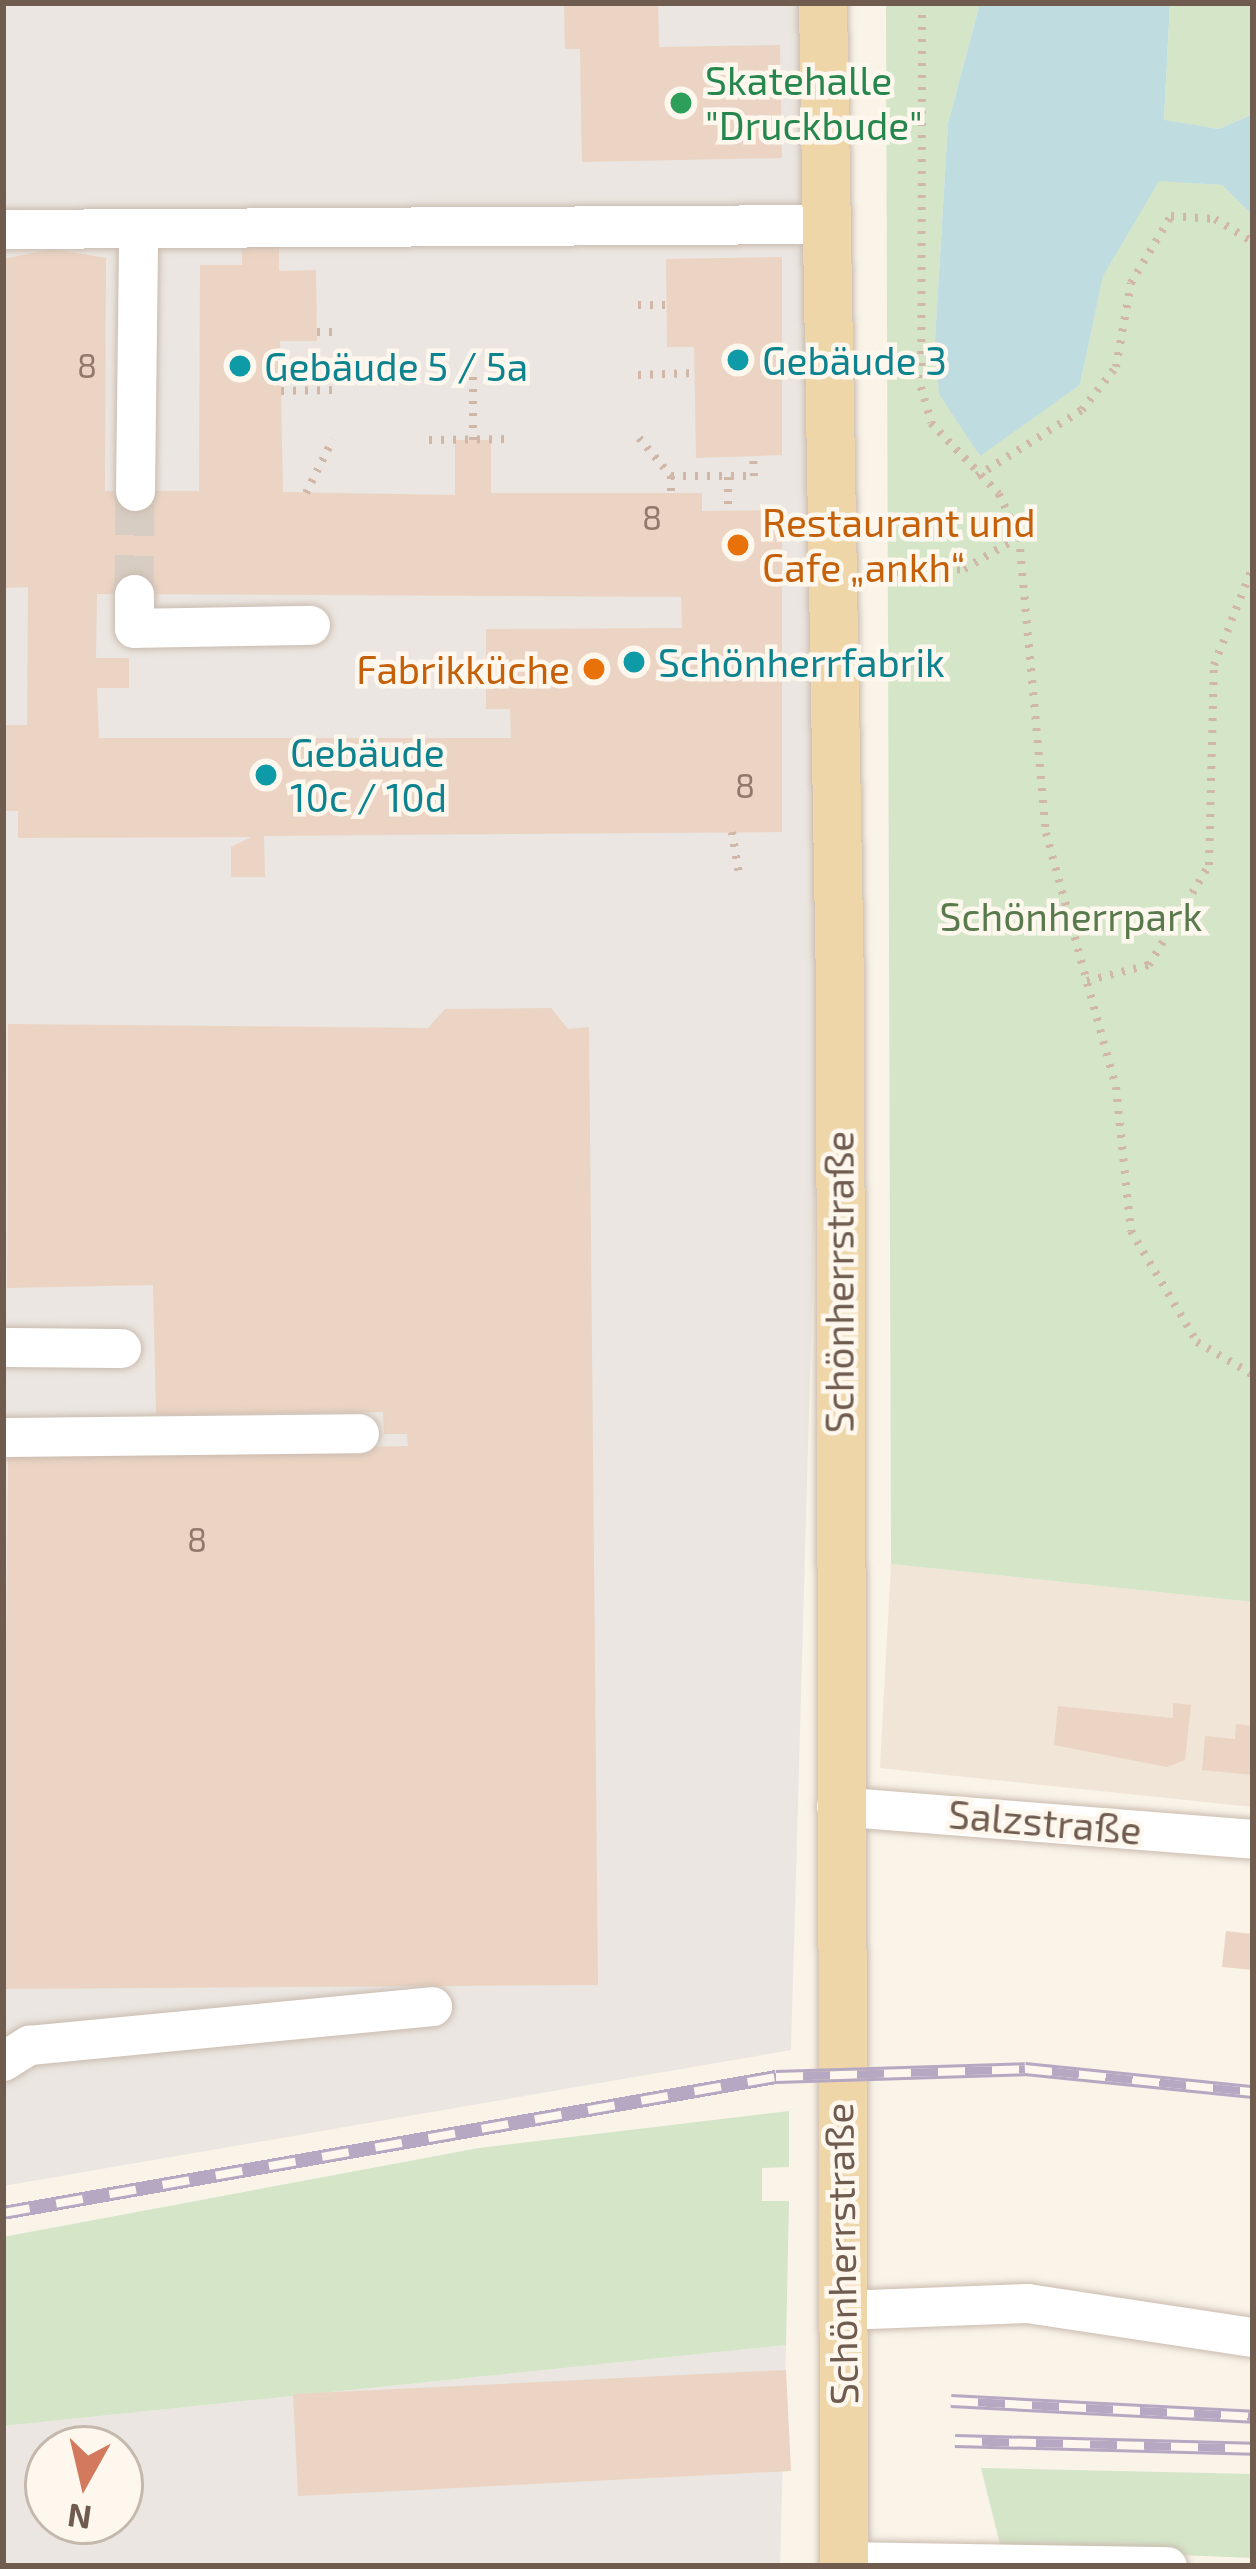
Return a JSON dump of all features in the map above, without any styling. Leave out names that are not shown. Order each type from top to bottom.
[{"type":"main road","name":"Schönherrstraße","points":[[823,3],[840,991],[836,1806],[844,2563]]},
{"type":"street","points":[[3,229],[826,224]]},
{"type":"street","points":[[135,491],[138,229]]},
{"type":"street","points":[[134,594],[134,628],[310,625]]},
{"type":"street","points":[[3,1347],[122,1348]]},
{"type":"street","points":[[3,1437],[359,1433]]},
{"type":"street","name":"Salzstraße","points":[[836,1806],[1253,1839]]},
{"type":"street","points":[[3,2061],[29,2045],[432,2006]]},
{"type":"street","points":[[842,2310],[1027,2303],[1253,2337]]},
{"type":"street","points":[[844,2563],[1167,2566]]},
{"type":"path","points":[[922,3],[921,387],[931,423],[977,476],[1019,537],[1046,833],[1087,981],[1145,1268],[1198,1342],[1253,1375]]},
{"type":"path","points":[[977,476],[1082,410],[1116,367],[1131,284],[1171,216],[1215,219],[1253,242]]},
{"type":"path","points":[[638,305],[667,305]]},
{"type":"path","points":[[317,332],[332,332]]},
{"type":"path","points":[[473,369],[473,440]]},
{"type":"path","points":[[638,375],[694,373]]},
{"type":"path","points":[[281,391],[332,390]]},
{"type":"path","points":[[639,438],[670,476],[671,493]]},
{"type":"path","points":[[430,440],[514,439]]},
{"type":"path","points":[[306,493],[333,440]]},
{"type":"path","points":[[670,476],[754,476],[753,458]]},
{"type":"path","points":[[728,477],[728,511]]},
{"type":"path","points":[[887,572],[964,569],[1019,537]]},
{"type":"path","points":[[1087,981],[1149,965],[1209,865],[1214,665],[1253,566]]},
{"type":"path","points":[[732,832],[739,874]]},
{"type":"shaded area","name":"Schönherrfabrik","points":[[3,3],[810,3],[821,986],[791,2050],[3,2186]]},
{"type":"shaded area","points":[[891,1564],[1253,1602],[1253,1807],[880,1768]]},
{"type":"shaded area","points":[[786,2345],[780,2566],[3,2566],[3,2426]]},
{"type":"green space","name":"Schönherrpark","points":[[886,3],[980,3],[948,123],[935,340],[979,456],[1080,385],[1103,275],[1159,180],[1222,185],[1253,216],[1253,1602],[891,1564]]},
{"type":"green space","points":[[1170,3],[1253,3],[1253,114],[1219,129],[1164,121]]},
{"type":"green space","points":[[789,2111],[789,2167],[762,2168],[762,2201],[789,2201],[786,2345],[3,2426],[3,2237],[479,2148]]},
{"type":"green space","points":[[981,2468],[1253,2474],[1253,2558],[1001,2548]]},
{"type":"water","points":[[980,3],[1170,3],[1164,120],[1219,129],[1253,114],[1253,216],[1222,185],[1159,181],[1103,276],[1080,385],[980,456],[939,394],[935,340],[948,123]]},
{"type":"building","name":"Skatehalle \"Druckbude\"","points":[[564,3],[658,3],[659,47],[780,45],[782,158],[582,162],[580,49],[565,49]]},
{"type":"building","points":[[242,246],[279,246],[279,271],[316,270],[317,341],[280,341],[283,492],[455,495],[455,440],[491,440],[491,493],[702,493],[702,511],[782,510],[782,832],[264,836],[265,877],[231,877],[231,847],[251,837],[18,838],[18,811],[3,811],[3,725],[27,725],[28,587],[5,588],[3,259],[52,249],[106,258],[105,491],[199,491],[200,265],[242,265]],"holes":[[[97,594],[681,597],[682,628],[486,629],[486,709],[510,709],[511,738],[99,738],[97,688],[129,688],[129,658],[96,658]]]},
{"type":"building","name":"Gebäude 3","points":[[782,257],[782,455],[696,458],[694,347],[667,347],[666,259]]},
{"type":"building","points":[[551,1008],[568,1029],[589,1027],[598,1985],[3,1989],[8,1454],[408,1446],[407,1434],[384,1434],[383,1412],[156,1415],[153,1285],[7,1288],[8,1024],[428,1028],[445,1009]]},
{"type":"building","points":[[1173,1703],[1191,1705],[1185,1760],[1167,1767],[1054,1745],[1058,1706],[1173,1718]]},
{"type":"building","points":[[1236,1724],[1253,1726],[1253,1775],[1202,1770],[1205,1736],[1235,1739]]},
{"type":"building","points":[[1226,1931],[1253,1934],[1253,1970],[1222,1967]]},
{"type":"building","points":[[786,2370],[791,2471],[298,2496],[293,2394]]},
{"type":"tunnel","points":[[134,594],[135,491]]},
{"type":"railway","points":[[3,2213],[776,2077],[1025,2069],[1253,2092]]},
{"type":"railway","points":[[951,2401],[1253,2417]]},
{"type":"railway","points":[[955,2441],[1253,2449]]},
{"type":"place","name":"Skatehalle \"Druckbude\"","points":[[681,103]]},
{"type":"place","name":"Gebäude 3","points":[[738,360]]},
{"type":"place","name":"Gebäude 5 / 5a","points":[[240,366]]},
{"type":"place","name":"Restaurant und Cafe „ankh“","points":[[738,545]]},
{"type":"place","name":"Schönherrfabrik","points":[[634,662]]},
{"type":"place","name":"Fabrikküche","points":[[594,669]]},
{"type":"place","name":"Gebäude 10c / 10d","points":[[266,775]]}]
